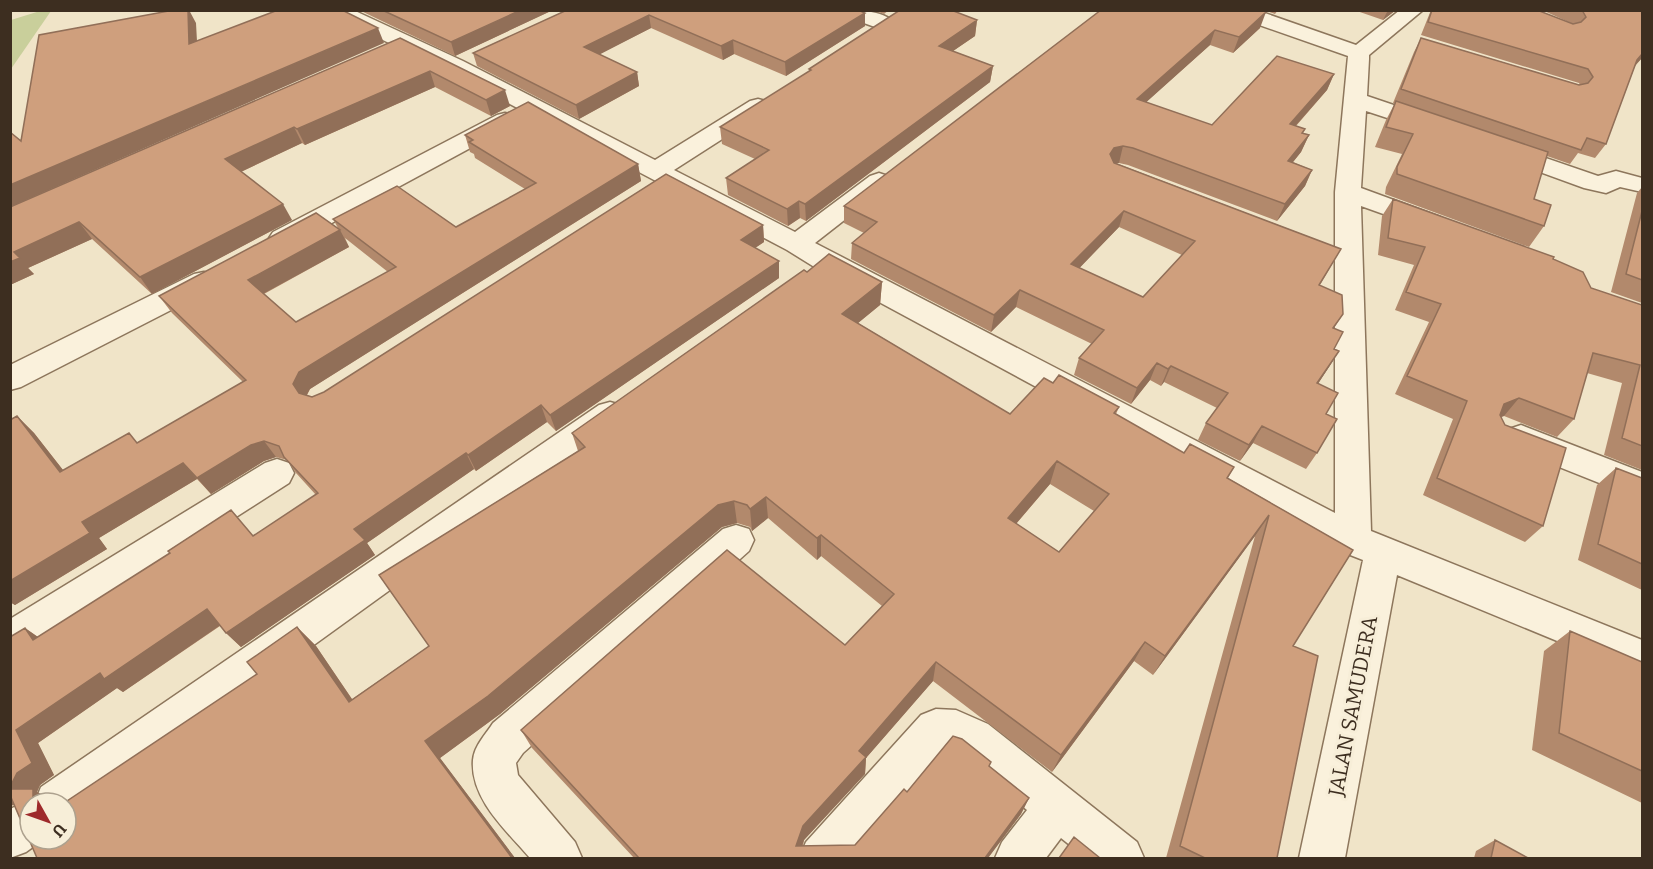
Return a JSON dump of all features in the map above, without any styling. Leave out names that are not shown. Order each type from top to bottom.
[{"type":"street","points":[[336,10],[406,43],[466,62],[531,107],[1368,546],[1642,658]]},
{"type":"street","points":[[846,10],[894,20],[866,38]]},
{"type":"street","points":[[1235,10],[1359,52],[1395,37],[1413,10]]},
{"type":"street","points":[[374,57],[406,43]]},
{"type":"street","name":"JALAN SAMUDERA","points":[[1322,858],[1368,546],[1337,256],[1348,192],[1359,52]]},
{"type":"street","points":[[639,196],[662,174],[776,94]]},
{"type":"street","points":[[1356,100],[1593,183],[1606,185],[1616,179],[1642,185]]},
{"type":"street","points":[[266,247],[531,107]]},
{"type":"street","points":[[797,282],[812,253],[899,166]]},
{"type":"street","points":[[1348,192],[1460,233]]},
{"type":"street","points":[[10,379],[225,269]]},
{"type":"street","points":[[74,791],[632,399]]},
{"type":"street","points":[[1503,431],[1642,486]]},
{"type":"street","points":[[10,640],[277,473]]},
{"type":"street","points":[[559,858],[501,789],[494,758],[508,738],[736,540]]},
{"type":"street","points":[[822,858],[936,729],[956,730],[973,740],[1121,858]]},
{"type":"street","points":[[1018,858],[1057,807]]},
{"type":"green space","points":[[40,11],[51,11],[11,69],[11,20]]},
{"type":"building","points":[[174,10],[188,10],[189,44],[278,10],[342,10],[378,28],[10,185],[10,132],[21,141],[39,35]]},
{"type":"building","points":[[382,10],[521,10],[451,42]]},
{"type":"building","points":[[567,10],[858,10],[865,13],[785,62],[733,40],[721,46],[649,15],[584,47],[637,72],[576,105],[473,53]]},
{"type":"building","points":[[900,10],[951,10],[977,20],[939,46],[993,66],[805,204],[799,201],[787,209],[726,178],[769,150],[720,127],[811,70],[809,69]]},
{"type":"building","points":[[1101,10],[1261,10],[1266,12],[1239,37],[1215,30],[1137,99],[1212,125],[1277,56],[1334,74],[1290,124],[1305,129],[1302,133],[1309,135],[1288,161],[1312,170],[1285,204],[1133,148],[1123,146],[1114,148],[1110,154],[1114,163],[1341,249],[1319,285],[1342,295],[1343,314],[1333,328],[1343,332],[1334,349],[1339,351],[1317,383],[1338,393],[1326,414],[1337,419],[1317,453],[1262,426],[1249,445],[1206,423],[1228,393],[1171,366],[1168,369],[1157,363],[1137,388],[1079,358],[1104,330],[1020,290],[994,315],[852,243],[877,222],[844,206]],"holes":[[[1124,211],[1195,241],[1143,297],[1071,264]]]},
{"type":"building","points":[[1432,10],[1537,10],[1573,24],[1581,22],[1586,17],[1582,10],[1642,10],[1642,54],[1637,60],[1606,144],[1587,138],[1581,150],[1401,89],[1421,38],[1579,85],[1588,83],[1593,77],[1588,69],[1428,22]]},
{"type":"building","points":[[400,38],[505,90],[486,100],[430,71],[297,129],[294,127],[225,159],[283,204],[140,277],[79,222],[14,252],[20,258],[10,262],[10,207]]},
{"type":"building","points":[[1396,101],[1548,152],[1534,199],[1551,205],[1544,226],[1397,174],[1397,167],[1413,134],[1386,127]]},
{"type":"building","points":[[528,102],[638,164],[299,372],[293,384],[299,393],[312,397],[324,392],[666,174],[763,225],[741,240],[779,261],[550,415],[541,405],[468,455],[466,453],[354,529],[365,540],[226,633],[207,609],[104,679],[100,673],[16,730],[32,763],[17,773],[10,787],[10,637],[25,628],[33,640],[170,553],[168,551],[231,510],[253,536],[318,493],[284,457],[279,446],[264,441],[251,445],[197,478],[183,463],[82,522],[90,533],[10,581],[10,420],[17,416],[60,472],[129,433],[137,443],[246,380],[159,296],[316,213],[340,230],[248,280],[296,322],[396,267],[333,219],[397,186],[456,227],[536,183],[469,142],[473,140],[465,135]]},
{"type":"building","points":[[1393,199],[1554,257],[1553,259],[1583,272],[1591,288],[1642,305],[1642,446],[1622,438],[1640,365],[1593,353],[1574,419],[1519,398],[1504,404],[1500,415],[1505,425],[1566,448],[1543,526],[1437,478],[1467,401],[1407,376],[1441,304],[1406,292],[1425,247],[1388,238]]},
{"type":"building","points":[[1642,211],[1642,280],[1626,274]]},
{"type":"building","points":[[829,254],[882,282],[842,314],[1010,414],[1044,378],[1053,383],[1059,375],[1119,407],[1114,413],[1184,453],[1190,444],[1234,467],[1227,478],[1353,550],[1293,646],[1318,656],[1277,858],[1205,858],[1180,846],[1269,515],[1165,656],[1145,642],[1061,755],[936,662],[859,751],[866,757],[803,826],[796,846],[855,845],[904,789],[907,792],[953,736],[962,739],[991,762],[989,766],[1029,798],[985,858],[639,858],[521,730],[727,550],[845,645],[894,594],[821,535],[817,538],[766,497],[750,509],[747,505],[734,501],[718,505],[488,696],[425,741],[512,858],[37,858],[34,851],[78,851],[78,794],[257,674],[247,662],[297,627],[349,702],[429,646],[379,575],[585,447],[572,433],[804,270],[807,272]],"holes":[[[1057,461],[1109,494],[1059,552],[1008,518]]]},
{"type":"building","points":[[1616,468],[1642,478],[1642,564],[1598,544]]},
{"type":"building","points":[[1570,631],[1642,662],[1642,771],[1559,733]]},
{"type":"building","points":[[10,789],[33,789],[33,791],[18,791],[18,814],[10,795]]},
{"type":"building","points":[[1074,837],[1100,858],[1059,858]]},
{"type":"building","points":[[1495,840],[1528,858],[1491,858]]}]
